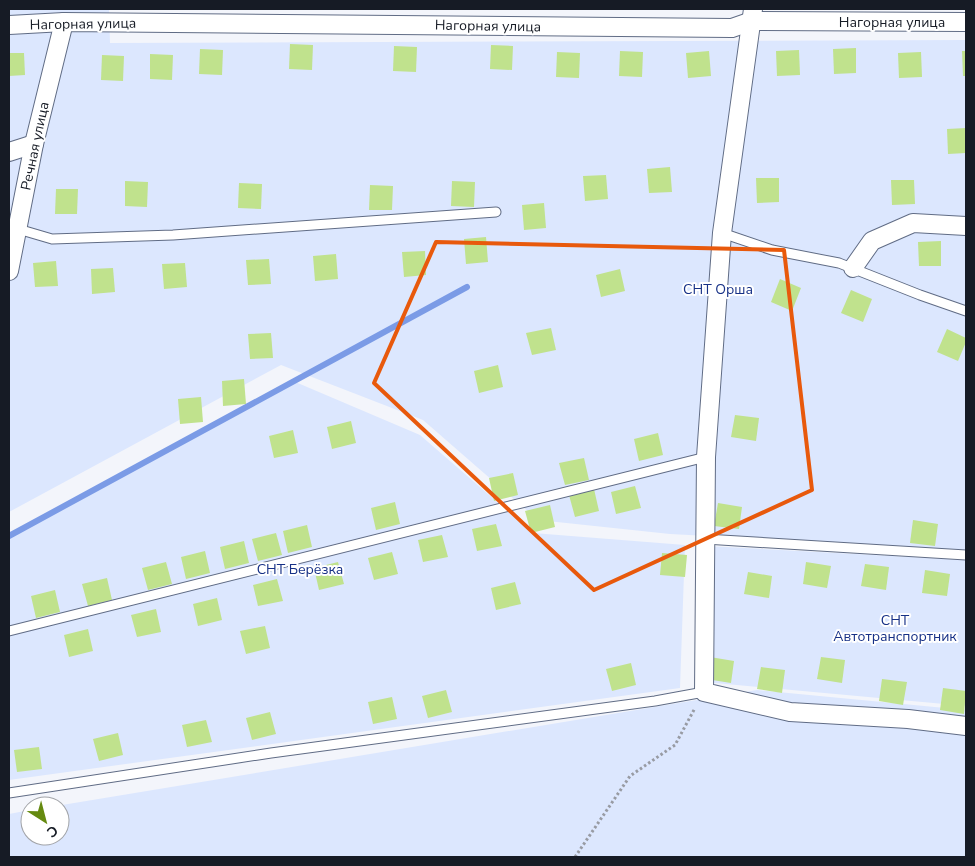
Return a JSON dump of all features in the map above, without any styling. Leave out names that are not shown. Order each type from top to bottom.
[{"type":"street","name":"Нагорная улица","points":[[9,25],[64,19],[732,28],[753,15],[966,22]]},
{"type":"street","points":[[753,15],[722,233],[706,457],[704,692],[790,712],[908,719],[966,726]]},
{"type":"street","name":"Речная улица","points":[[9,271],[34,144],[64,19]]},
{"type":"street","points":[[9,152],[34,144]]},
{"type":"street","points":[[853,268],[872,241],[913,223],[966,226]]},
{"type":"lane","points":[[18,229],[52,239],[173,235],[496,212]]},
{"type":"lane","points":[[722,233],[772,250],[839,263],[966,311]]},
{"type":"lane","points":[[9,631],[706,457]]},
{"type":"lane","points":[[705,540],[966,555]]},
{"type":"lane","points":[[9,793],[271,753],[655,701],[704,692]]},
{"type":"path","points":[[575,857],[630,776],[675,745],[704,692]]},
{"type":"highlighted area","points":[[436,242],[784,250],[812,490],[594,590],[374,383]]},
{"type":"green space","name":"СНТ Орша","points":[[9,9],[109,9],[110,43],[966,40],[966,550],[670,534],[538,520],[423,420],[281,365],[9,512]]},
{"type":"green space","name":"СНТ Берёзка","points":[[293,381],[420,435],[533,533],[685,545],[680,688],[9,780],[9,535]]},
{"type":"green space","name":"СНТ Автотранспортник","points":[[707,546],[966,560],[966,706],[704,682]]},
{"type":"green space","points":[[757,690],[966,710],[966,857],[9,857],[9,814],[20,812],[20,846],[70,846],[70,804]]},
{"type":"building","points":[[290,44],[313,45],[312,70],[289,69]]},
{"type":"building","points":[[491,45],[513,46],[512,70],[490,69]]},
{"type":"building","points":[[394,46],[417,47],[416,72],[393,71]]},
{"type":"building","points":[[856,48],[856,73],[834,74],[833,49]]},
{"type":"building","points":[[200,49],[223,50],[222,75],[199,74]]},
{"type":"building","points":[[799,50],[800,75],[777,76],[776,51]]},
{"type":"building","points":[[620,51],[643,52],[642,77],[619,76]]},
{"type":"building","points":[[709,51],[711,76],[688,78],[686,53]]},
{"type":"building","points":[[962,51],[966,51],[966,76],[963,76]]},
{"type":"building","points":[[557,52],[580,53],[579,78],[556,77]]},
{"type":"building","points":[[921,52],[922,77],[899,78],[898,53]]},
{"type":"building","points":[[9,53],[24,53],[25,75],[9,76]]},
{"type":"building","points":[[150,54],[173,55],[172,80],[150,79]]},
{"type":"building","points":[[102,55],[124,56],[123,81],[101,80]]},
{"type":"building","points":[[966,128],[966,153],[948,154],[947,129]]},
{"type":"building","points":[[670,167],[672,192],[649,193],[647,169]]},
{"type":"building","points":[[606,175],[608,199],[585,201],[583,176]]},
{"type":"building","points":[[756,178],[779,178],[779,202],[757,203]]},
{"type":"building","points":[[891,180],[914,180],[915,204],[892,205]]},
{"type":"building","points":[[125,181],[148,182],[147,207],[125,206]]},
{"type":"building","points":[[452,181],[475,182],[474,207],[451,206]]},
{"type":"building","points":[[239,183],[262,184],[261,209],[238,208]]},
{"type":"building","points":[[370,185],[393,186],[392,210],[369,210]]},
{"type":"building","points":[[56,189],[78,189],[77,214],[55,214]]},
{"type":"building","points":[[544,203],[546,228],[524,230],[522,205]]},
{"type":"building","points":[[486,237],[488,262],[466,264],[464,239]]},
{"type":"building","points":[[941,241],[941,266],[919,266],[918,242]]},
{"type":"building","points":[[425,251],[426,275],[404,277],[402,252]]},
{"type":"building","points":[[336,254],[338,279],[315,281],[313,256]]},
{"type":"building","points":[[269,259],[271,284],[248,285],[246,260]]},
{"type":"building","points":[[56,261],[58,286],[35,287],[33,263]]},
{"type":"building","points":[[185,263],[187,287],[164,289],[162,264]]},
{"type":"building","points":[[113,268],[115,292],[92,294],[91,269]]},
{"type":"building","points":[[620,269],[625,291],[601,297],[596,275]]},
{"type":"building","points":[[780,279],[801,288],[792,311],[771,302]]},
{"type":"building","points":[[851,290],[872,299],[863,322],[841,313]]},
{"type":"building","points":[[551,328],[556,350],[532,355],[526,333]]},
{"type":"building","points":[[947,329],[966,338],[958,361],[937,352]]},
{"type":"building","points":[[271,333],[273,358],[250,359],[248,334]]},
{"type":"building","points":[[498,365],[503,387],[479,393],[474,371]]},
{"type":"building","points":[[244,379],[246,404],[223,406],[222,381]]},
{"type":"building","points":[[201,397],[203,422],[180,424],[178,399]]},
{"type":"building","points":[[735,415],[759,418],[756,441],[731,437]]},
{"type":"building","points":[[351,421],[356,443],[332,449],[327,427]]},
{"type":"building","points":[[293,430],[298,453],[274,458],[269,436]]},
{"type":"building","points":[[658,433],[663,455],[639,461],[634,439]]},
{"type":"building","points":[[584,458],[589,480],[565,485],[559,463]]},
{"type":"building","points":[[513,473],[518,495],[494,501],[489,478]]},
{"type":"building","points":[[635,486],[641,508],[616,514],[611,492]]},
{"type":"building","points":[[594,489],[599,511],[575,517],[569,495]]},
{"type":"building","points":[[395,502],[400,524],[376,530],[371,508]]},
{"type":"building","points":[[718,503],[742,507],[739,529],[714,526]]},
{"type":"building","points":[[550,505],[555,527],[531,533],[525,511]]},
{"type":"building","points":[[913,520],[938,524],[935,546],[910,543]]},
{"type":"building","points":[[496,524],[502,546],[477,551],[472,529]]},
{"type":"building","points":[[307,525],[312,547],[288,553],[283,531]]},
{"type":"building","points":[[276,533],[282,555],[258,561],[252,539]]},
{"type":"building","points":[[442,535],[448,557],[423,562],[418,540]]},
{"type":"building","points":[[244,541],[249,563],[225,569],[220,547]]},
{"type":"building","points":[[205,551],[210,573],[186,579],[181,557]]},
{"type":"building","points":[[392,552],[398,574],[374,580],[368,558]]},
{"type":"building","points":[[662,553],[687,555],[685,577],[660,575]]},
{"type":"building","points":[[166,562],[172,584],[148,590],[142,568]]},
{"type":"building","points":[[338,562],[344,584],[319,590],[314,568]]},
{"type":"building","points":[[806,562],[831,566],[827,588],[803,584]]},
{"type":"building","points":[[865,564],[889,567],[886,590],[861,586]]},
{"type":"building","points":[[925,570],[950,574],[947,596],[922,593]]},
{"type":"building","points":[[748,572],[772,576],[769,598],[744,594]]},
{"type":"building","points":[[107,578],[112,600],[88,606],[82,584]]},
{"type":"building","points":[[277,579],[283,601],[258,606],[253,585]]},
{"type":"building","points":[[515,582],[521,604],[496,610],[491,588]]},
{"type":"building","points":[[55,590],[60,612],[36,618],[31,596]]},
{"type":"building","points":[[217,598],[222,620],[198,626],[193,604]]},
{"type":"building","points":[[156,609],[161,632],[137,637],[131,615]]},
{"type":"building","points":[[265,626],[270,648],[246,654],[240,631]]},
{"type":"building","points":[[88,629],[93,651],[69,657],[64,635]]},
{"type":"building","points":[[710,657],[734,661],[731,683],[706,679]]},
{"type":"building","points":[[821,657],[845,660],[842,683],[817,679]]},
{"type":"building","points":[[631,663],[636,685],[612,691],[606,669]]},
{"type":"building","points":[[761,667],[785,670],[782,693],[757,689]]},
{"type":"building","points":[[882,679],[907,682],[903,705],[879,701]]},
{"type":"building","points":[[943,688],[966,691],[964,714],[940,710]]},
{"type":"building","points":[[446,690],[452,712],[428,718],[422,696]]},
{"type":"building","points":[[392,697],[397,719],[373,724],[368,702]]},
{"type":"building","points":[[270,712],[276,734],[252,740],[246,718]]},
{"type":"building","points":[[206,720],[212,742],[187,747],[182,725]]},
{"type":"building","points":[[118,733],[123,755],[99,761],[93,739]]},
{"type":"building","points":[[39,747],[42,769],[17,772],[14,750]]},
{"type":"waterway","points":[[9,536],[467,287]]}]
